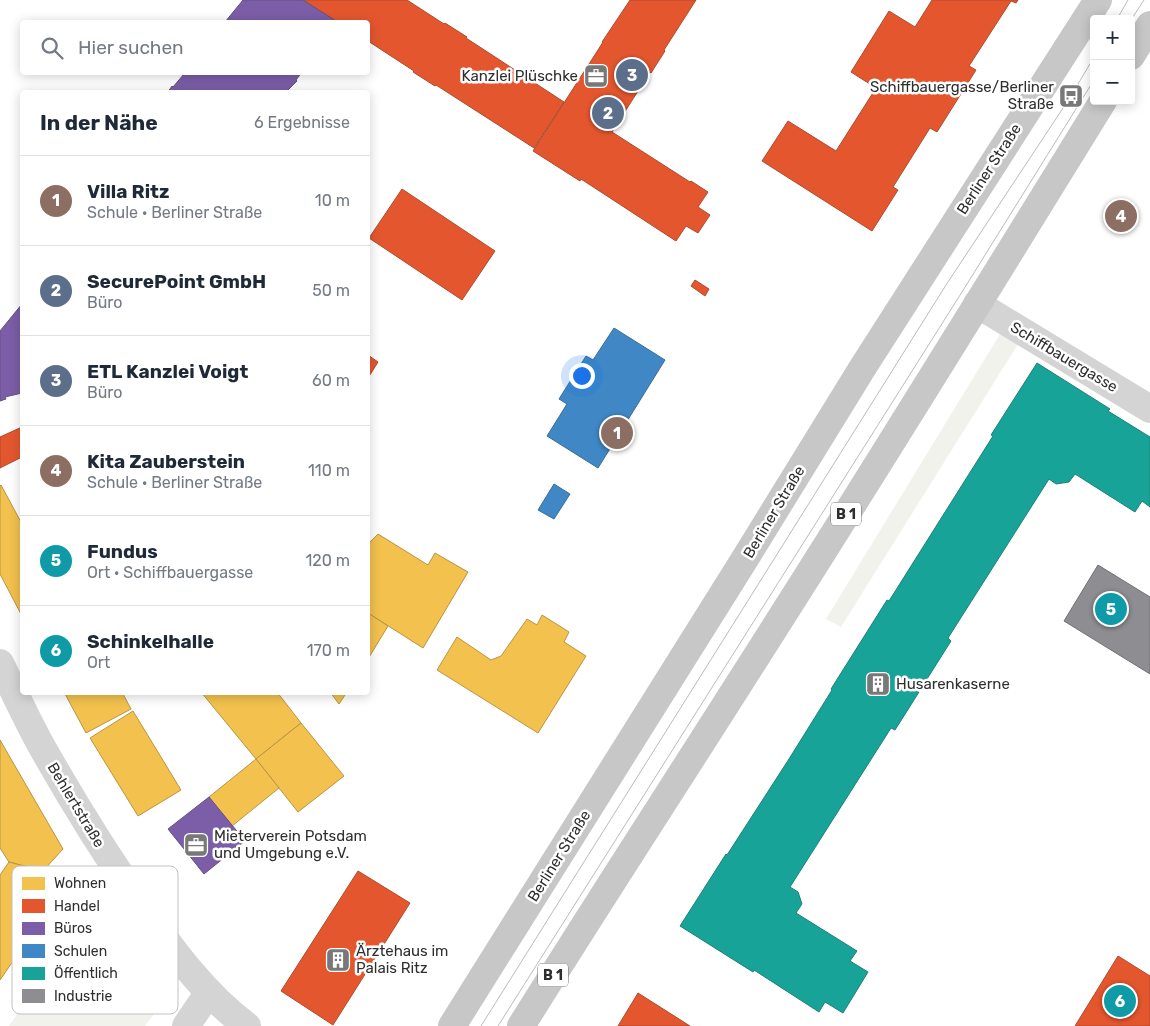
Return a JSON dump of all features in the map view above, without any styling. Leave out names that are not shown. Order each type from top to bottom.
[{"type":"main road","name":"Berliner Straße","points":[[452,1026],[742,565],[858,375],[1098,0]]},
{"type":"main road","points":[[1135,50],[1150,26]]},
{"type":"main road","name":"B 1","points":[[521,1026],[744,677],[1101,105]]},
{"type":"street","name":"Schiffbauergasse","points":[[977,304],[1150,409]]},
{"type":"street","name":"Behlertstraße","points":[[0,663],[45,753],[113,866]]},
{"type":"street","name":"Behlertstraße","points":[[178,956],[209,992],[247,1026]]},
{"type":"street","points":[[186,1026],[209,992]]},
{"type":"shaded area","points":[[1000,334],[1006,334],[1018,344],[841,627],[826,619]]},
{"type":"shaded area","points":[[17,1014],[154,1014],[145,1026],[9,1026]]},
{"type":"building: Wohnen","points":[[0,486],[20,520],[20,612],[0,574]]},
{"type":"building: Wohnen","points":[[378,534],[428,565],[435,553],[468,572],[423,648],[370,614],[370,542]]},
{"type":"building: Wohnen","points":[[370,614],[388,626],[370,656]]},
{"type":"building: Wohnen","points":[[542,615],[569,632],[564,642],[586,656],[538,733],[437,670],[457,637],[491,660],[501,656],[527,619],[537,625]]},
{"type":"building: Wohnen","points":[[66,695],[124,695],[131,709],[86,733]]},
{"type":"building: Wohnen","points":[[203,695],[279,695],[301,723],[256,759]]},
{"type":"building: Wohnen","points":[[332,695],[345,695],[339,704]]},
{"type":"building: Wohnen","points":[[133,711],[181,790],[138,816],[90,738]]},
{"type":"building: Wohnen","points":[[301,723],[344,776],[298,812],[256,759]]},
{"type":"building: Wohnen","points":[[0,740],[63,849],[48,866],[24,866],[9,862],[0,848]]},
{"type":"building: Wohnen","points":[[256,759],[279,788],[232,826],[209,797]]},
{"type":"building: Wohnen","points":[[9,862],[24,866],[12,866],[12,963],[0,980],[0,875]]},
{"type":"building: Handel","points":[[303,0],[407,0],[467,37],[564,102],[534,148],[413,72],[370,42],[370,20],[335,20]]},
{"type":"building: Handel","points":[[630,0],[696,0],[612,132],[708,192],[698,207],[710,215],[698,233],[686,226],[676,241],[581,179],[580,181],[533,151]]},
{"type":"building: Handel","points":[[932,0],[1018,0],[1016,3],[1011,1],[969,66],[976,70],[937,132],[930,128],[893,187],[898,190],[872,231],[762,161],[788,121],[836,151],[876,88],[851,72],[889,11],[915,27]]},
{"type":"building: Handel","points":[[402,189],[495,251],[462,300],[370,239]]},
{"type":"building: Handel","points":[[695,280],[709,289],[705,296],[691,286]]},
{"type":"building: Handel","points":[[370,356],[378,362],[370,375]]},
{"type":"building: Handel","points":[[20,428],[20,458],[0,468],[0,437]]},
{"type":"building: Handel","name":"Ärztehaus im Palais Ritz","points":[[358,871],[410,903],[333,1025],[281,991]]},
{"type":"building: Handel","points":[[1118,956],[1150,976],[1150,1026],[1075,1026]]},
{"type":"building: Handel","points":[[638,993],[690,1026],[618,1026]]},
{"type":"building: Büros","points":[[243,0],[303,0],[334,20],[227,20]]},
{"type":"building: Büros","points":[[183,75],[300,75],[297,81],[288,90],[169,90]]},
{"type":"building: Büros","points":[[20,306],[20,393],[5,397],[6,399],[0,401],[0,331]]},
{"type":"building: Büros","points":[[209,797],[245,841],[204,874],[168,829]]},
{"type":"building: Schulen","points":[[614,328],[665,360],[598,468],[547,436],[567,404],[559,399],[586,356],[593,360]]},
{"type":"building: Schulen","points":[[554,484],[570,494],[554,519],[538,510]]},
{"type":"building: Öffentlich","name":"Husarenkaserne","points":[[1037,363],[1110,409],[1108,411],[1150,437],[1150,507],[1142,501],[1135,512],[1075,474],[1069,482],[1056,484],[1049,479],[948,638],[951,641],[927,679],[925,678],[917,691],[919,692],[895,730],[891,728],[790,887],[798,892],[802,904],[796,913],[857,951],[850,961],[868,972],[843,1013],[825,1002],[819,1012],[754,970],[753,972],[680,926],[789,759],[831,689],[887,600],[889,601]]},
{"type":"building: Industrie","points":[[1098,565],[1150,597],[1150,674],[1064,621]]},
{"type":"tram line","points":[[1119,15],[1128,0]]},
{"type":"tram line","points":[[1134,15],[1144,0]]},
{"type":"tram line","points":[[481,1026],[946,285],[1071,96],[1092,60]]},
{"type":"tram line","points":[[498,1026],[1090,86]]},
{"type":"place","name":"ETL Kanzlei Voigt","points":[[632,75]]},
{"type":"place","name":"Kanzlei Plüschke","points":[[596,76]]},
{"type":"place","name":"Schiffbauergasse/Berliner Straße","points":[[1071,96]]},
{"type":"place","name":"SecurePoint GmbH","points":[[608,113]]},
{"type":"place","name":"Kita Zauberstein","points":[[1121,216]]},
{"type":"place","name":"Villa Ritz","points":[[617,433]]},
{"type":"place","name":"Fundus","points":[[1111,609]]},
{"type":"place","name":"Husarenkaserne","points":[[878,684]]},
{"type":"place","name":"Mieterverein Potsdam und Umgebung e.V.","points":[[196,845]]},
{"type":"place","name":"Ärztehaus im Palais Ritz","points":[[338,960]]},
{"type":"place","name":"Schinkelhalle","points":[[1120,1001]]}]
